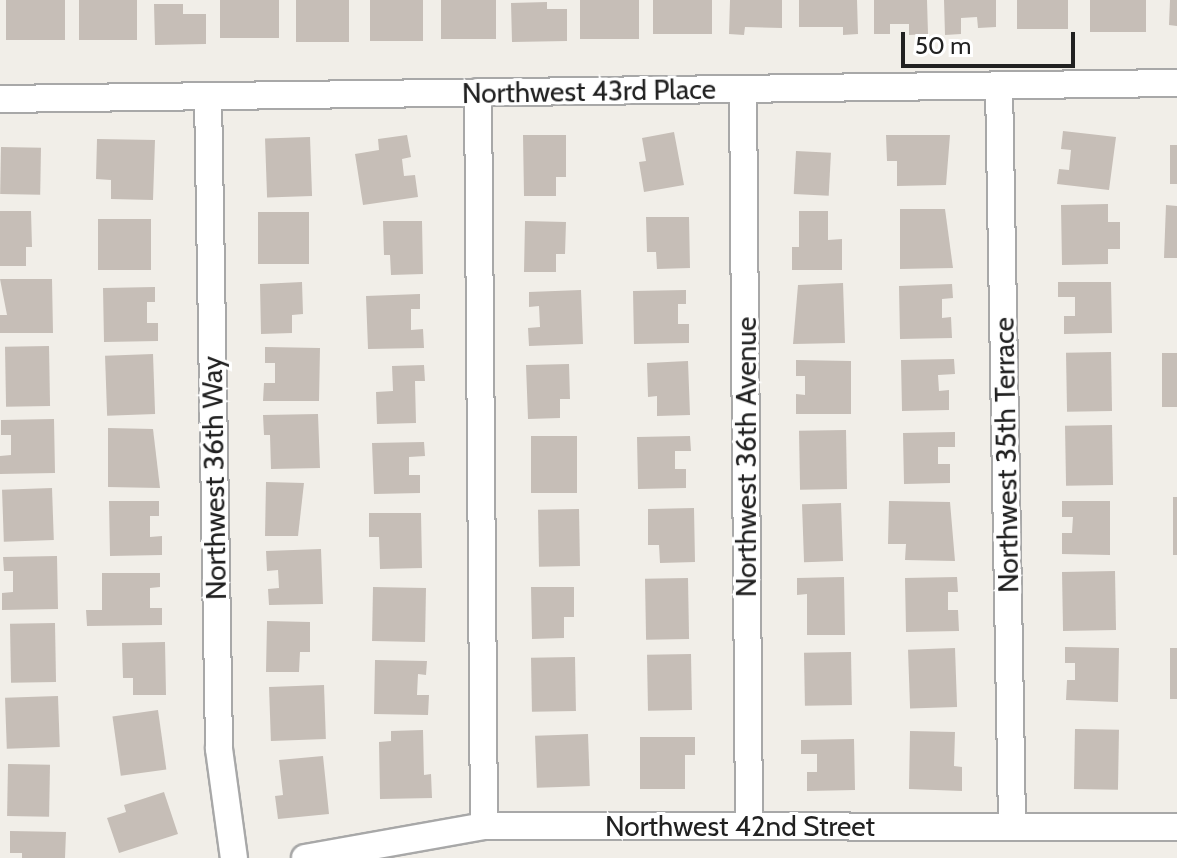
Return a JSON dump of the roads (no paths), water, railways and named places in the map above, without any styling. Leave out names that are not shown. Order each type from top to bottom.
[{"type":"street","name":"Northwest 43rd Place","points":[[0,99],[1177,83]]},
{"type":"street","name":"Northwest 35th Terrace","points":[[999,85],[1012,824]]},
{"type":"street","name":"Northwest 36th Avenue","points":[[743,89],[749,826]]},
{"type":"street","points":[[478,92],[484,826]]},
{"type":"street","name":"Northwest 36th Way","points":[[208,96],[219,749],[234,858]]},
{"type":"street","name":"Northwest 42nd Street","points":[[305,858],[484,826],[1012,824],[1177,827]]}]
